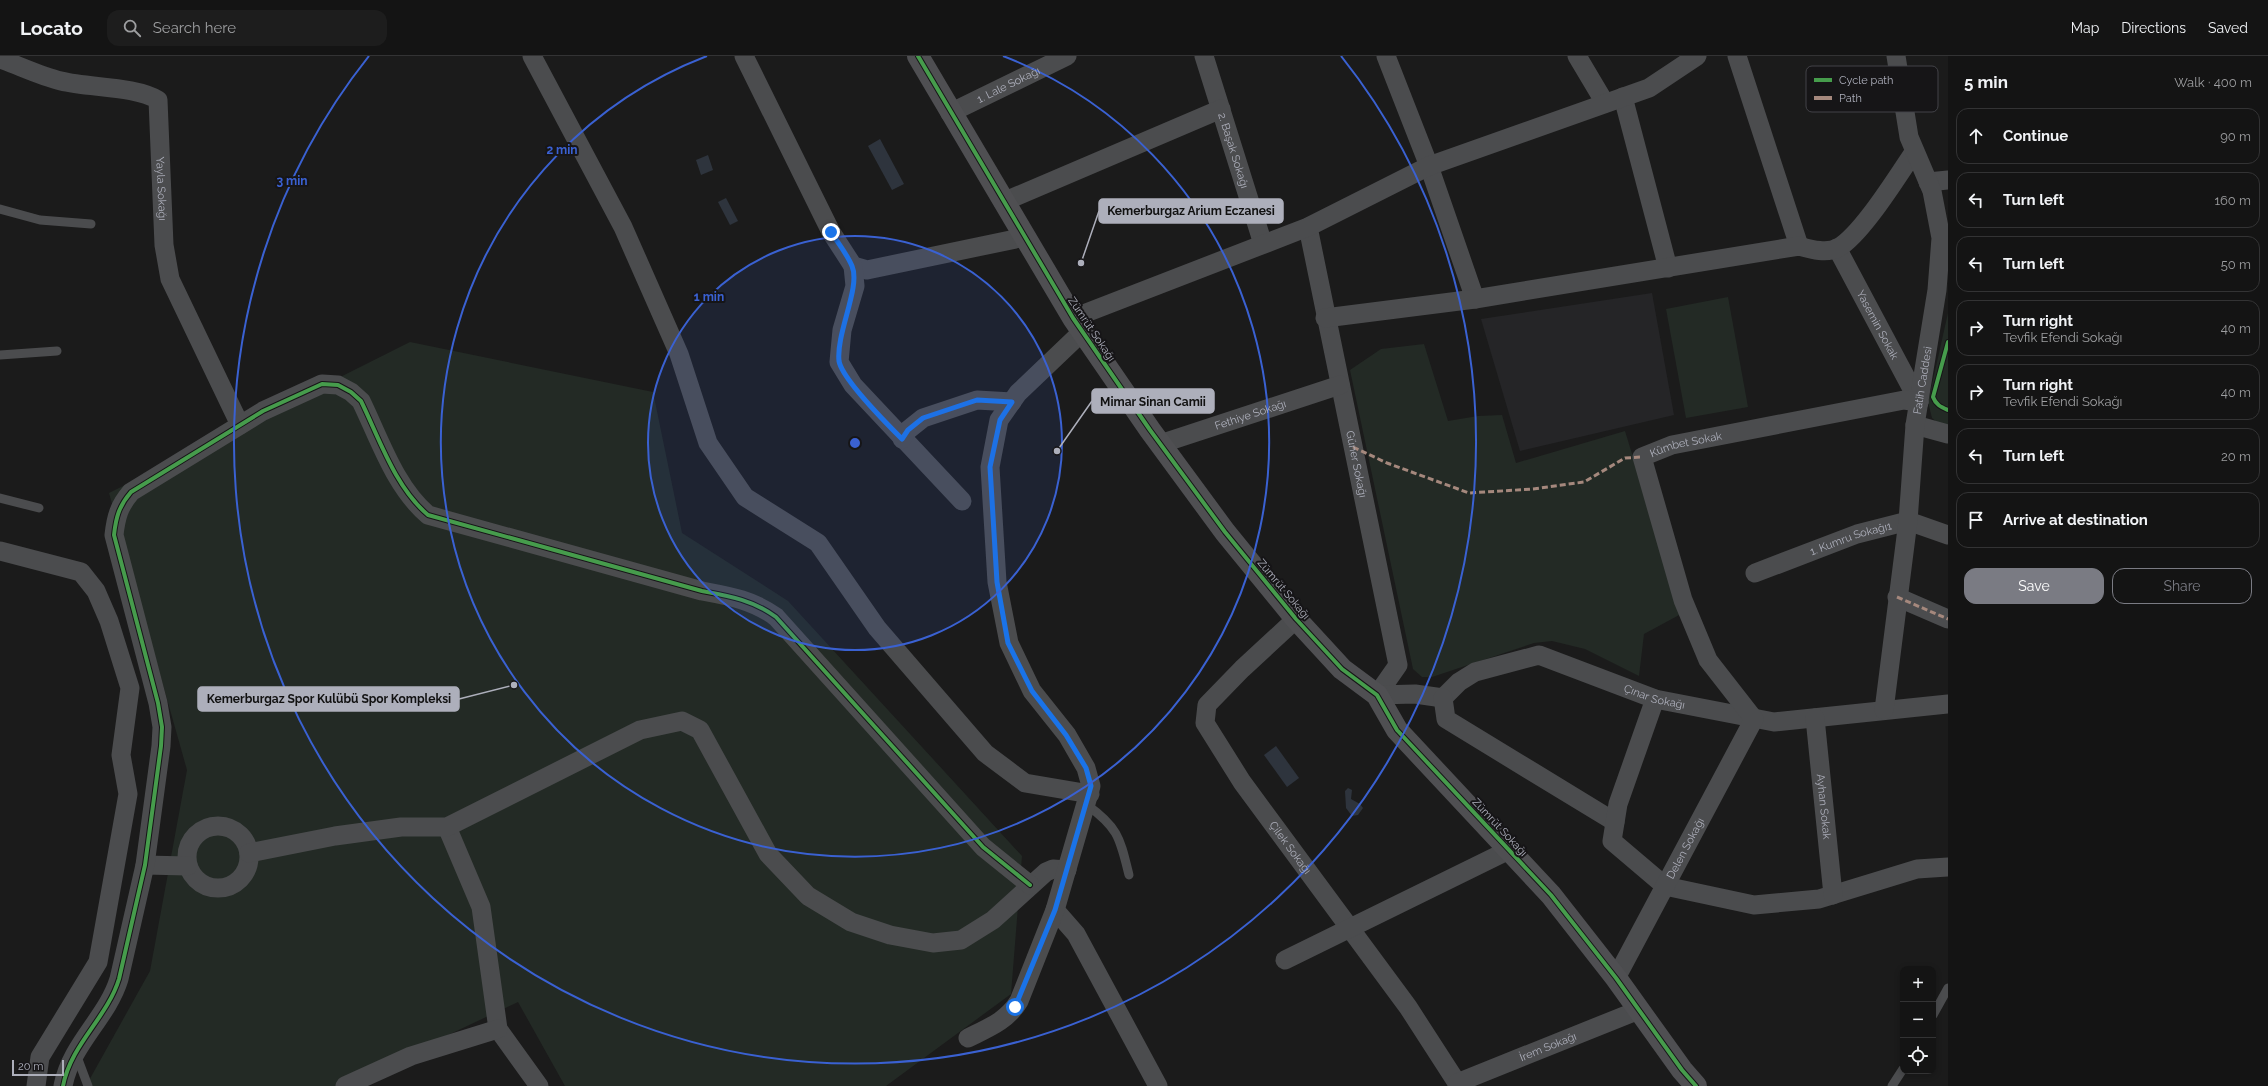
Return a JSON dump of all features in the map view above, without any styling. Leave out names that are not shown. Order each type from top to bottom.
[{"type":"street","points":[[532,56],[623,227],[679,354],[708,444],[745,497],[818,543],[877,628],[985,753],[1025,783],[1089,799]]},
{"type":"street","points":[[744,56],[831,232],[853,266],[855,286],[842,330],[839,362],[853,385],[902,439],[962,501]]},
{"type":"street","name":"Zümrüt Sokağı","points":[[918,56],[950,113],[1078,325],[1160,444],[1225,532],[1296,619],[1342,669],[1377,695],[1397,730],[1551,895],[1616,978],[1696,1086]]},
{"type":"street","name":"2. Başak Sokağı","points":[[1204,56],[1264,244]]},
{"type":"street","points":[[1386,56],[1429,166],[1475,299]]},
{"type":"street","points":[[1577,56],[1605,102]]},
{"type":"street","points":[[968,1038],[999,1023],[1015,1007],[1055,910],[1089,799],[1091,786],[1086,768],[1066,735],[1032,691],[1008,643],[997,582],[990,467],[1000,420],[1018,392],[1078,325],[1264,244],[1308,227],[1429,166],[1605,102],[1649,88],[1697,56]]},
{"type":"street","points":[[1737,56],[1799,246]]},
{"type":"street","name":"Fatih Caddesi","points":[[1896,56],[1898,66]]},
{"type":"street","name":"1. Lale Sokağı","points":[[950,113],[1060,58]]},
{"type":"street","name":"Yayla Sokağı","points":[[0,59],[60,81],[89,87],[147,94],[158,100],[164,245],[170,279],[240,425]]},
{"type":"street","points":[[1624,96],[1668,268]]},
{"type":"street","points":[[1003,202],[1221,109]]},
{"type":"street","name":"Fatih Caddesi","points":[[1884,710],[1897,596],[1908,522],[1915,425],[1937,290],[1943,271],[1941,238],[1932,191],[1914,152],[1909,137],[1905,112]]},
{"type":"street","points":[[1325,318],[1475,299],[1799,246],[1818,251],[1837,248],[1861,225],[1914,152]]},
{"type":"street","points":[[1928,182],[1948,180]]},
{"type":"street","name":"Güner Sokağı","points":[[1308,227],[1325,318],[1398,665],[1415,694]]},
{"type":"street","points":[[853,266],[867,270],[1025,238]]},
{"type":"street","name":"Yasemin Sokak","points":[[1837,248],[1919,402]]},
{"type":"street","points":[[63,1086],[66,1070],[75,1053],[114,995],[145,865],[161,746],[162,727],[158,703],[114,535],[117,514],[123,502],[131,492],[263,411],[322,384],[338,385],[351,392],[361,401],[400,483],[416,505],[428,515],[702,591],[741,598],[762,606],[776,616],[983,848],[1030,885]]},
{"type":"street","name":"Fethiye Sokağı","points":[[1160,444],[1340,385]]},
{"type":"street","points":[[902,439],[908,430],[923,418],[977,400],[1012,402]]},
{"type":"street","name":"Kümbet Sokak","points":[[1754,720],[1708,660],[1683,600],[1642,457],[1672,446],[1904,400],[1919,402]]},
{"type":"street","points":[[1915,425],[1948,434]]},
{"type":"street","points":[[1908,522],[1948,535]]},
{"type":"street","name":"1. Kumru Sokağı1","points":[[1755,573],[1857,534],[1908,522]]},
{"type":"street","points":[[0,551],[81,572],[96,591],[109,621],[130,688],[121,755],[128,794],[98,962],[40,1057],[36,1086]]},
{"type":"street","points":[[1897,596],[1948,619]]},
{"type":"street","name":"Çilek Sokağı","points":[[1296,619],[1242,669],[1207,705],[1206,723],[1242,782],[1408,1007],[1458,1084]]},
{"type":"street","name":"Çınar Sokağı","points":[[1443,698],[1459,682],[1475,672],[1539,655],[1655,699],[1754,720],[1774,722],[1948,704]]},
{"type":"street","points":[[1377,695],[1398,665]]},
{"type":"street","points":[[1377,695],[1415,694],[1443,698],[1446,719],[1615,822]]},
{"type":"street","points":[[1655,699],[1618,804],[1612,841],[1665,886],[1754,905],[1819,900],[1917,869],[1948,866]]},
{"type":"street","name":"Ayhan Sokak","points":[[1815,718],[1833,895]]},
{"type":"street","name":"Delen Sokağı","points":[[1616,978],[1754,720]]},
{"type":"street","points":[[248,853],[357,833],[401,827],[447,827],[640,730],[682,721],[700,730],[768,854],[808,896],[851,922],[890,935],[933,943],[961,940],[993,920],[1046,872],[1053,869],[1067,870]]},
{"type":"street","points":[[211,827],[231,829],[243,839],[248,853],[248,863],[244,873],[238,881],[229,886],[209,887],[192,876],[188,866],[187,856],[191,842],[202,831],[211,827]]},
{"type":"street","points":[[447,827],[482,907],[498,1030],[539,1086]]},
{"type":"street","points":[[1285,960],[1349,927],[1509,850]]},
{"type":"street","points":[[145,865],[188,866]]},
{"type":"street","points":[[1055,910],[1076,934],[1158,1086]]},
{"type":"street","name":"İrem Sokağı","points":[[1458,1084],[1639,1010]]},
{"type":"street","points":[[345,1086],[412,1056],[498,1030]]},
{"type":"lane","points":[[0,209],[40,220],[91,224]]},
{"type":"lane","points":[[0,355],[57,351]]},
{"type":"lane","points":[[0,498],[39,508]]},
{"type":"lane","points":[[1089,799],[1114,828],[1120,841],[1129,875]]},
{"type":"lane","points":[[1936,1010],[1948,988]]},
{"type":"lane","points":[[75,1053],[88,1086]]},
{"type":"lane","points":[[1892,1086],[1900,1074]]},
{"type":"shaded area","points":[[880,139],[904,184],[892,190],[868,146]]},
{"type":"shaded area","points":[[708,155],[713,170],[701,175],[696,160]]},
{"type":"shaded area","points":[[726,198],[738,221],[730,225],[718,202]]},
{"type":"shaded area","points":[[1652,293],[1674,415],[1520,451],[1481,319]]},
{"type":"shaded area","points":[[1728,297],[1748,407],[1686,418],[1666,309]]},
{"type":"shaded area","points":[[1948,313],[1948,429],[1942,427],[1932,418],[1928,402]]},
{"type":"shaded area","points":[[410,342],[653,392],[682,533],[788,601],[1022,856],[1011,994],[886,1086],[565,1086],[518,1002],[340,1086],[88,1086],[87,1084],[150,971],[187,770],[109,493]]},
{"type":"shaded area","points":[[1424,344],[1448,421],[1478,416],[1502,415],[1516,463],[1625,431],[1681,614],[1644,634],[1639,676],[1585,649],[1552,641],[1534,643],[1432,677],[1422,677],[1413,669],[1350,370],[1381,349]]},
{"type":"shaded area","points":[[1276,746],[1299,778],[1287,787],[1264,755]]},
{"type":"shaded area","points":[[1348,788],[1352,790],[1351,799],[1360,804],[1363,808],[1358,815],[1352,816],[1346,808],[1345,791]]},
{"type":"marked path","points":[[1353,447],[1387,463],[1469,493],[1533,489],[1584,482],[1625,458],[1642,457]]},
{"type":"marked path","points":[[1897,597],[1948,619]]},
{"type":"cycle path","points":[[918,56],[1073,318],[1150,430],[1225,532],[1296,619],[1342,669],[1377,695],[1397,730],[1551,895],[1616,978],[1682,1070],[1696,1086]]},
{"type":"cycle path","points":[[1948,342],[1933,397],[1937,404],[1948,410]]},
{"type":"cycle path","points":[[63,1086],[73,1057],[106,1006],[119,979],[145,865],[161,746],[162,727],[158,703],[114,535],[119,512],[131,492],[263,411],[322,384],[338,385],[351,392],[361,401],[397,477],[416,504],[428,515],[702,591],[740,600],[759,606],[776,617],[983,847],[1030,885]]},
{"type":"place","name":"Kemerburgaz Arium Eczanesi","points":[[1081,263]]},
{"type":"place","name":"Mimar Sinan Camii","points":[[1057,451]]},
{"type":"place","name":"Kemerburgaz Spor Kulübü Spor Kompleksi","points":[[514,685]]},
{"type":"route","points":[[831,232],[853,266],[855,286],[849,301],[842,330],[839,362],[853,385],[902,439],[908,430],[923,418],[977,400],[1012,402],[1000,420],[990,467],[997,582],[1008,643],[1032,691],[1066,735],[1086,768],[1091,786],[1087,805],[1076,836],[1055,910],[1015,1007]]}]
